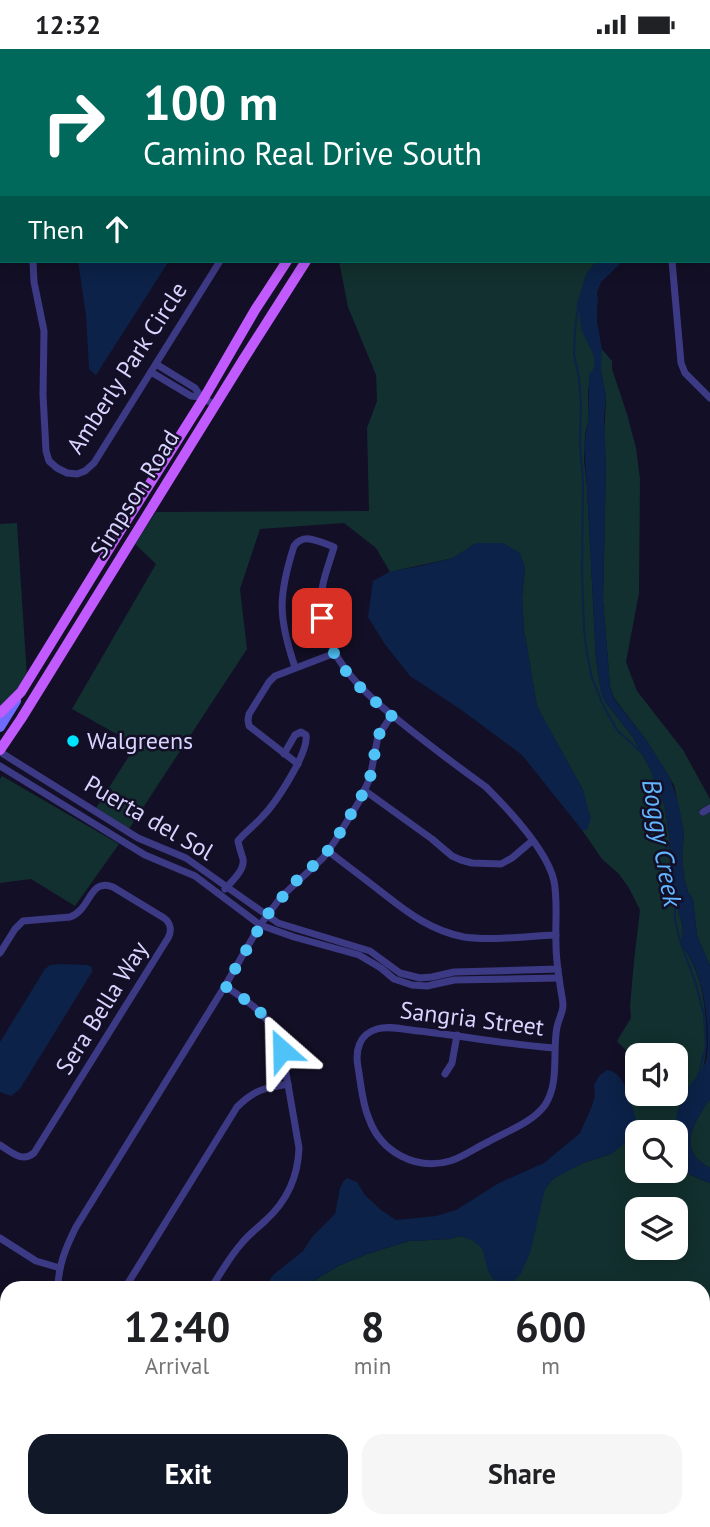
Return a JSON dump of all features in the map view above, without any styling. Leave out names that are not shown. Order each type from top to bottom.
[{"type":"main road","name":"Simpson Road","points":[[0,727],[286,263]]},
{"type":"main road","name":"Simpson Road","points":[[0,751],[305,263]]},
{"type":"main road","points":[[126,549],[122,541],[124,530],[143,496]]},
{"type":"main road","points":[[0,713],[22,692]]},
{"type":"street","name":"Amberly Park Circle","points":[[33,263],[34,282],[44,331],[46,451],[57,468],[77,474],[94,463],[219,263]]},
{"type":"street","points":[[673,263],[681,363],[685,373],[710,398]]},
{"type":"street","points":[[156,364],[195,388],[215,405]]},
{"type":"street","points":[[151,372],[191,396],[203,397]]},
{"type":"street","points":[[295,667],[287,643],[281,604],[284,575],[293,546],[303,538],[334,547],[320,602],[328,640],[335,653],[377,704],[486,787],[533,841],[548,863],[554,880],[559,978]]},
{"type":"street","points":[[298,764],[249,726],[248,714],[275,675],[335,653]]},
{"type":"street","points":[[59,1281],[60,1268],[76,1227],[260,925],[281,897],[328,851],[354,811],[370,778],[378,736],[392,715]]},
{"type":"street","points":[[219,894],[236,876],[244,862],[238,841],[274,803],[298,764],[307,742],[306,735],[301,732],[295,735],[285,754]]},
{"type":"street","name":"Puerta del Sol","points":[[0,751],[138,838],[187,857],[278,923],[370,951],[400,973],[419,978],[454,972],[558,968]]},
{"type":"street","name":"Puerta del Sol","points":[[0,766],[112,836],[152,858],[195,876],[260,925],[359,955],[394,979],[412,985],[427,986],[454,980],[559,978]]},
{"type":"street","points":[[365,790],[460,860],[501,864],[533,841]]},
{"type":"street","points":[[152,858],[157,846]]},
{"type":"street","points":[[328,851],[406,912],[443,931],[481,938],[556,935]]},
{"type":"street","name":"Sera Bella Way","points":[[0,953],[23,921],[76,915],[96,888],[102,885],[110,885],[164,918],[170,926],[168,938],[34,1153],[27,1157],[18,1157],[0,1145]]},
{"type":"street","name":"Sangria Street","points":[[555,1048],[381,1028],[366,1034],[359,1044],[357,1056],[367,1115],[372,1127],[388,1148],[408,1159],[432,1164],[452,1160],[535,1116],[551,1091],[555,1048],[557,1026],[564,1008],[559,978]]},
{"type":"street","points":[[215,1281],[243,1241],[279,1207],[289,1193],[296,1176],[299,1148],[282,1050],[276,1035],[267,1019],[254,1006],[225,986]]},
{"type":"street","points":[[445,1074],[452,1063],[457,1035]]},
{"type":"street","points":[[129,1281],[237,1107],[257,1090],[288,1084]]},
{"type":"street","points":[[210,1150],[218,1156]]},
{"type":"street","points":[[0,1238],[36,1261],[60,1268]]},
{"type":"green space","points":[[339,263],[595,263],[587,273],[583,284],[594,356],[588,390],[584,460],[596,660],[601,691],[606,703],[633,737],[656,780],[665,808],[669,834],[671,893],[682,924],[681,943],[698,977],[704,1003],[705,1058],[703,1068],[688,1090],[688,1043],[625,1043],[625,1050],[617,1041],[631,1018],[640,910],[619,874],[602,859],[582,830],[587,830],[583,790],[537,707],[524,630],[522,598],[525,567],[477,543],[453,558],[390,572],[376,548],[344,523],[260,529],[240,589],[247,649],[129,829],[96,808],[136,745],[72,709],[156,564],[135,544],[156,512],[369,511],[367,428],[377,401],[376,375],[348,307]]},
{"type":"green space","points":[[601,348],[612,361],[612,369],[636,448],[640,479],[639,593],[626,662],[637,691],[683,750],[710,799],[710,804],[699,810],[702,816],[710,812],[710,966],[697,936],[693,899],[684,877],[684,833],[674,785],[647,741],[614,698],[610,686],[603,600],[606,397],[601,371]]},
{"type":"green space","points":[[17,523],[27,677],[0,709],[0,524]]},
{"type":"green space","points":[[2,776],[119,844],[75,906],[31,879],[0,883]]},
{"type":"green space","points":[[710,1099],[710,1168],[693,1153],[691,1136],[698,1117]]},
{"type":"green space","points":[[632,1106],[681,1106],[677,1120],[636,1120]]},
{"type":"green space","points":[[625,1139],[625,1183],[688,1183],[688,1174],[710,1183],[710,1281],[313,1281],[338,1266],[409,1241],[460,1236],[472,1239],[482,1248],[561,1174],[611,1154]]},
{"type":"water","points":[[78,263],[168,263],[96,375],[89,369],[86,315]]},
{"type":"water","points":[[595,263],[621,263],[601,282],[597,293],[601,371],[606,396],[603,600],[610,686],[614,699],[647,741],[670,778],[678,802],[684,833],[684,877],[693,899],[697,936],[710,966],[710,1099],[698,1117],[691,1136],[691,1145],[693,1153],[710,1168],[710,1183],[688,1174],[688,1120],[676,1120],[679,1106],[688,1106],[688,1088],[704,1065],[708,1034],[701,987],[693,963],[681,943],[682,924],[671,893],[669,834],[665,808],[656,780],[633,737],[606,703],[601,691],[596,659],[584,446],[588,422],[589,375],[594,368],[594,356],[581,329],[580,295],[587,273]]},
{"type":"water","points":[[476,543],[503,543],[520,553],[525,567],[522,598],[524,630],[537,706],[583,790],[591,819],[587,830],[582,830],[522,755],[410,676],[368,617],[373,581],[389,572],[453,558]]},
{"type":"water","points":[[50,965],[87,965],[92,967],[92,972],[20,1089],[11,1096],[0,1092],[0,1042],[45,969]]},
{"type":"water","points":[[607,1070],[614,1072],[625,1086],[625,1106],[632,1106],[636,1120],[625,1120],[625,1143],[611,1154],[583,1163],[553,1179],[545,1189],[530,1253],[520,1275],[514,1281],[493,1279],[482,1248],[472,1240],[460,1236],[409,1241],[338,1266],[313,1281],[269,1281],[303,1251],[312,1237],[335,1214],[340,1188],[347,1178],[357,1182],[365,1195],[396,1220],[436,1216],[456,1210],[499,1183],[544,1163],[580,1133],[592,1106],[594,1085],[599,1076]]},
{"type":"waterway","name":"Boggy Creek","points":[[579,299],[574,354],[581,403],[582,573],[587,654],[592,678],[604,707],[617,730],[643,754]]},
{"type":"waterway","name":"Boggy Creek","points":[[652,771],[669,858]]},
{"type":"waterway","name":"Boggy Creek","points":[[675,898],[675,920],[680,941],[704,1015],[706,1046],[698,1076]]},
{"type":"place","name":"Walgreens","points":[[73,741]]},
{"type":"route","points":[[282,1050],[267,1019],[254,1006],[225,986],[267,915],[335,841],[365,790],[374,762],[378,736],[392,715],[377,704],[337,658],[328,640],[322,618]]}]
